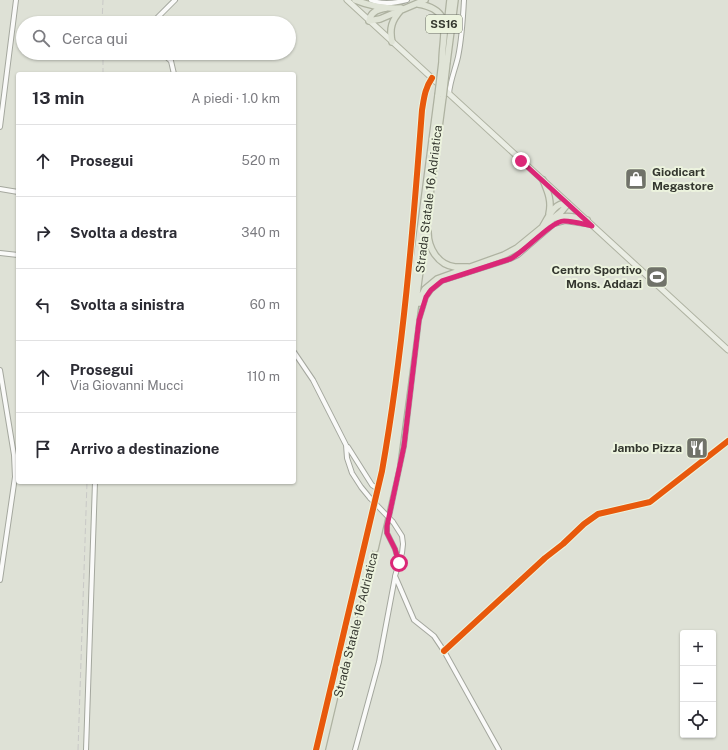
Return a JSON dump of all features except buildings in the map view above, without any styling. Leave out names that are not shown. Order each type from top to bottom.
[{"type":"highway","name":"SS16","points":[[355,0],[368,5],[403,9]]},
{"type":"highway","name":"SS16","points":[[369,21],[380,19],[425,0]]},
{"type":"highway","name":"Strada Statale 16 Adriatica","points":[[445,62],[450,0]]},
{"type":"highway","name":"Strada Statale 16 Adriatica","points":[[322,750],[389,468],[440,96],[455,0]]},
{"type":"highway","name":"SS16","points":[[417,4],[432,7],[437,10],[444,20],[445,62]]},
{"type":"highway","points":[[369,21],[370,16],[375,11],[386,8]]},
{"type":"highway","points":[[392,42],[390,33],[391,26],[394,18],[403,9]]},
{"type":"highway","name":"Strada Statale 16 Adriatica","points":[[326,750],[394,467],[432,179],[440,96]]},
{"type":"highway","name":"SS16","points":[[432,179],[432,198],[428,230],[430,247],[434,254],[447,264],[454,267],[472,267]]},
{"type":"highway","name":"SS16","points":[[543,180],[549,194],[551,218]]},
{"type":"highway","name":"SS16","points":[[413,327],[422,295],[425,289],[437,279],[504,255],[517,248],[551,218],[558,205],[567,202]]},
{"type":"highway","points":[[551,218],[567,216],[587,220]]},
{"type":"main road","points":[[347,0],[728,350]]},
{"type":"street","points":[[0,127],[16,0]]},
{"type":"street","points":[[159,16],[175,0]]},
{"type":"street","points":[[371,0],[394,3],[407,0]]},
{"type":"street","points":[[449,94],[449,84],[458,57],[464,0]]},
{"type":"street","points":[[170,60],[174,72]]},
{"type":"street","points":[[316,750],[378,490],[388,437],[407,289],[422,110],[427,85],[432,78]]},
{"type":"street","points":[[0,189],[16,192]]},
{"type":"street","points":[[399,563],[395,549],[387,533],[387,526],[404,446],[419,320],[428,294],[442,281],[501,263],[518,255],[554,224],[564,221],[592,226]]},
{"type":"street","points":[[0,253],[16,255]]},
{"type":"street","points":[[296,355],[313,380],[346,445],[372,485],[378,490]]},
{"type":"street","points":[[0,370],[14,455],[15,477],[0,580]]},
{"type":"street","points":[[444,651],[584,524],[598,514],[650,502],[728,441]]},
{"type":"street","points":[[346,445],[347,458],[352,473],[370,498],[393,522],[402,536],[403,544],[395,576],[379,662],[355,750]]},
{"type":"street","points":[[86,750],[95,484]]},
{"type":"street","points":[[395,576],[414,620],[434,636],[444,651],[500,750]]},
{"type":"railway","points":[[102,16],[103,0]]},
{"type":"railway","points":[[103,60],[103,72]]},
{"type":"railway","points":[[78,750],[87,484]]},
{"type":"cycle path","points":[[316,750],[382,471],[402,336],[422,110],[426,89],[432,78]]},
{"type":"cycle path","points":[[444,651],[584,524],[598,514],[650,502],[728,441]]},
{"type":"place","name":"Giodicart Megastore","points":[[636,179]]},
{"type":"place","name":"Centro Sportivo Mons. Addazi","points":[[657,277]]},
{"type":"place","name":"Jambo Pizza","points":[[697,448]]},
{"type":"route","points":[[399,563],[395,549],[387,533],[387,526],[404,446],[419,320],[426,297],[431,290],[442,281],[501,263],[518,255],[554,224],[564,221],[592,226],[521,161]]}]
